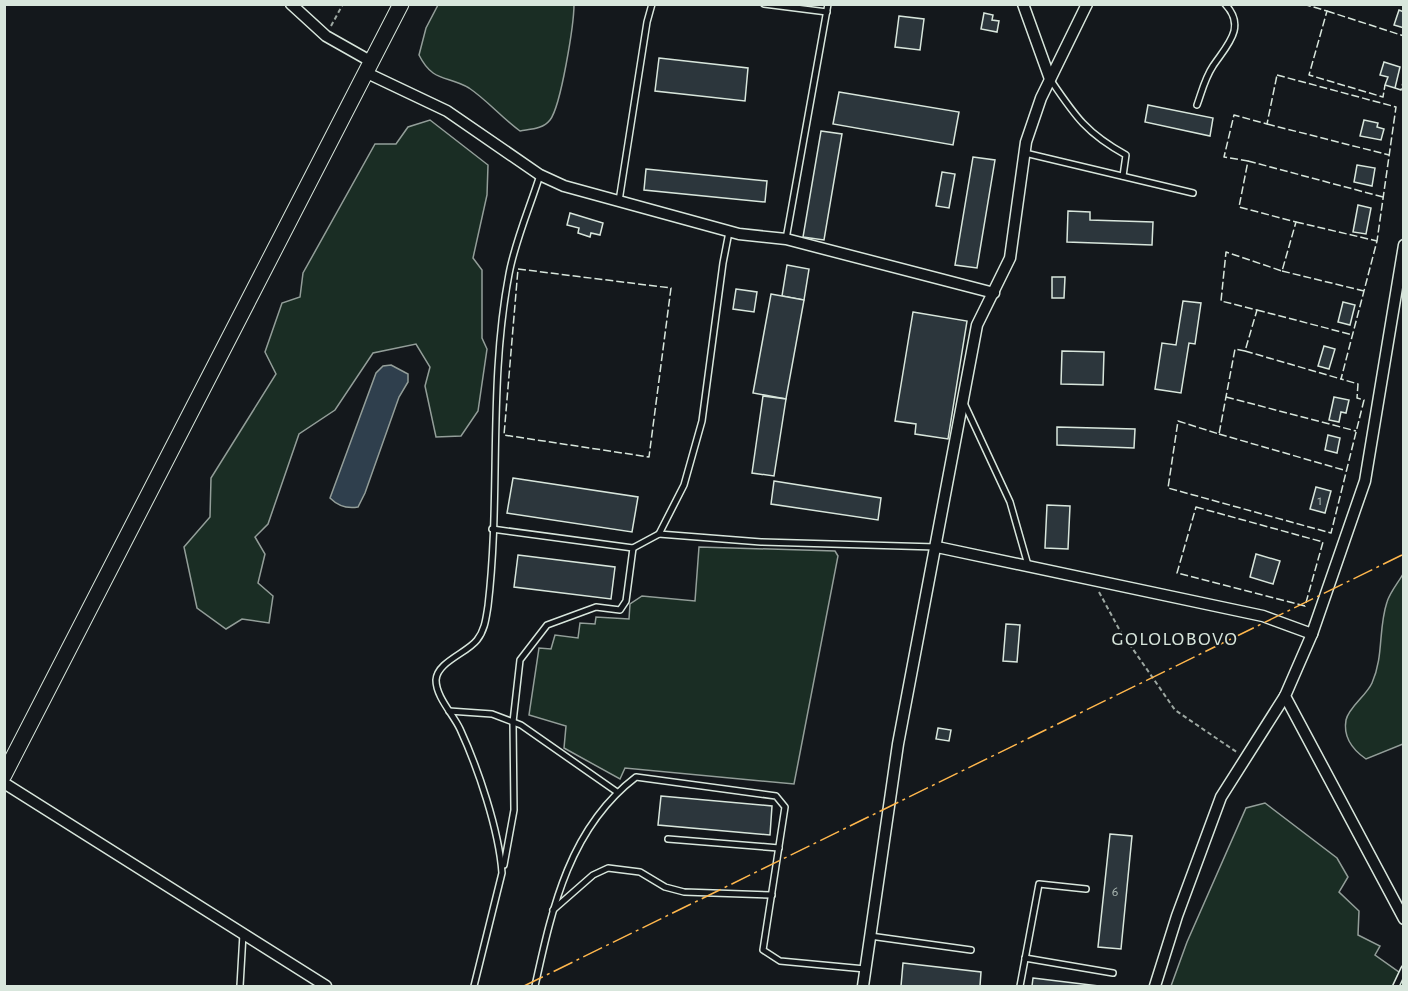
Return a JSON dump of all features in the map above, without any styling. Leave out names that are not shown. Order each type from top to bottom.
[{"type":"main road","points":[[4,775],[401,4]]},
{"type":"street","points":[[291,4],[326,36],[369,68],[447,111],[540,175],[564,186],[730,231],[786,239],[994,293]]},
{"type":"street","points":[[1023,4],[1050,79]]},
{"type":"street","points":[[863,987],[898,744],[937,547],[977,325],[1010,258],[1025,153],[1041,98],[1088,4]]},
{"type":"street","points":[[1155,987],[1177,916],[1221,797],[1285,696],[1312,634],[1365,481],[1404,245]]},
{"type":"street","points":[[937,547],[1263,616],[1312,634]]},
{"type":"street","points":[[1285,696],[1404,919]]},
{"type":"street","points":[[4,783],[326,987]]},
{"type":"lane","points":[[619,201],[647,22],[652,4]]},
{"type":"lane","points":[[764,4],[826,12]]},
{"type":"lane","points":[[786,239],[828,4]]},
{"type":"lane","points":[[1197,105],[1205,80],[1234,38],[1236,23],[1233,12],[1225,4]]},
{"type":"lane","points":[[1050,79],[1078,122],[1103,143],[1126,155],[1123,176]]},
{"type":"lane","points":[[1025,153],[1193,193]]},
{"type":"lane","points":[[502,873],[496,830],[460,729],[436,682],[437,673],[467,650],[483,630],[491,579],[495,415],[504,309],[513,255],[540,175]]},
{"type":"lane","points":[[659,534],[684,485],[702,421],[723,263],[730,231]]},
{"type":"lane","points":[[963,402],[1010,502],[1028,565]]},
{"type":"lane","points":[[492,529],[633,548],[659,534],[761,542],[937,547]]},
{"type":"lane","points":[[474,987],[502,873],[514,810],[513,722],[520,660],[547,625],[596,607],[620,610],[626,601],[633,548]]},
{"type":"lane","points":[[449,711],[492,714],[521,725],[617,792]]},
{"type":"lane","points":[[535,987],[552,911],[567,867],[586,830],[617,792],[636,777],[776,796],[785,807],[764,951],[780,961],[865,969]]},
{"type":"lane","points":[[668,839],[779,848]]},
{"type":"lane","points":[[552,911],[593,875],[608,868],[640,872],[665,886],[684,892],[772,895]]},
{"type":"lane","points":[[1020,987],[1040,884],[1086,889]]},
{"type":"lane","points":[[240,987],[243,934]]},
{"type":"lane","points":[[870,936],[971,950]]},
{"type":"lane","points":[[1025,958],[1113,973]]},
{"type":"lane","points":[[1395,987],[1404,969]]},
{"type":"path","points":[[326,36],[343,4]]},
{"type":"path","points":[[1091,578],[1119,629],[1175,710],[1245,758]]},
{"type":"green space","points":[[574,4],[569,46],[558,99],[550,120],[540,127],[520,131],[469,88],[435,74],[424,64],[419,55],[426,28],[438,5]]},
{"type":"green space","points":[[430,120],[488,165],[487,195],[473,258],[482,270],[482,338],[487,349],[478,411],[461,436],[436,437],[425,386],[430,367],[416,344],[373,353],[335,410],[299,434],[268,524],[255,537],[265,554],[258,583],[273,596],[269,623],[242,619],[226,629],[197,608],[184,547],[210,517],[211,478],[276,374],[265,352],[282,303],[300,297],[303,273],[375,144],[396,144],[408,127]]},
{"type":"green space","points":[[699,547],[835,551],[838,556],[794,784],[625,768],[620,779],[564,748],[566,726],[529,715],[539,648],[551,649],[555,635],[578,638],[580,623],[595,624],[596,617],[629,619],[630,604],[642,596],[695,601]]},
{"type":"green space","points":[[1403,574],[1403,744],[1366,759],[1350,742],[1346,732],[1346,720],[1350,711],[1372,683],[1376,673],[1384,612],[1392,591]]},
{"type":"green space","points":[[1265,803],[1337,858],[1348,877],[1339,892],[1359,911],[1358,935],[1380,946],[1375,955],[1403,975],[1403,986],[1171,986],[1187,942],[1246,808]]},
{"type":"water","points":[[391,365],[408,374],[408,382],[399,397],[358,507],[343,506],[330,498],[376,373],[383,366]]},
{"type":"building","points":[[1399,10],[1404,12],[1404,28],[1394,25]]},
{"type":"building","points":[[984,13],[993,15],[992,20],[999,21],[997,32],[981,29]]},
{"type":"building","points":[[899,16],[924,19],[920,50],[895,47]]},
{"type":"building","points":[[659,58],[748,68],[745,101],[655,91]]},
{"type":"building","points":[[1384,62],[1400,67],[1395,88],[1385,85],[1388,77],[1380,75]]},
{"type":"building","points":[[839,92],[959,112],[953,145],[833,124]]},
{"type":"building","points":[[1148,105],[1213,118],[1210,136],[1145,122]]},
{"type":"building","points":[[1364,120],[1378,123],[1377,127],[1384,129],[1381,140],[1360,136]]},
{"type":"building","points":[[821,131],[842,134],[824,240],[803,237]]},
{"type":"building","points":[[973,157],[995,160],[977,268],[955,265]]},
{"type":"building","points":[[1357,165],[1375,168],[1372,186],[1354,182]]},
{"type":"building","points":[[646,169],[767,181],[765,202],[644,190]]},
{"type":"building","points":[[942,172],[955,174],[949,208],[936,206]]},
{"type":"building","points":[[1358,205],[1371,208],[1366,234],[1353,232]]},
{"type":"building","points":[[1068,211],[1090,212],[1090,220],[1153,222],[1152,245],[1067,242]]},
{"type":"building","points":[[570,213],[603,223],[600,235],[591,233],[590,237],[578,233],[579,228],[567,225]]},
{"type":"building","points":[[787,265],[809,269],[804,300],[782,296]]},
{"type":"building","points":[[1052,277],[1065,277],[1064,298],[1052,298]]},
{"type":"building","points":[[736,289],[757,292],[754,312],[733,309]]},
{"type":"building","points":[[771,294],[804,300],[786,399],[753,393]]},
{"type":"building","points":[[1183,301],[1201,303],[1195,344],[1189,343],[1181,393],[1155,389],[1162,343],[1176,345]]},
{"type":"building","points":[[1343,302],[1355,305],[1350,325],[1338,322]]},
{"type":"building","points":[[913,312],[967,321],[948,439],[915,434],[916,424],[895,421]]},
{"type":"building","points":[[1324,346],[1335,349],[1329,369],[1318,366]]},
{"type":"building","points":[[1062,351],[1104,352],[1103,385],[1061,384]]},
{"type":"building","points":[[763,396],[786,399],[774,476],[752,473]]},
{"type":"building","points":[[1334,397],[1349,400],[1346,413],[1341,412],[1339,422],[1329,420]]},
{"type":"building","points":[[1057,427],[1135,429],[1134,448],[1057,445]]},
{"type":"building","points":[[1328,435],[1340,438],[1337,453],[1325,450]]},
{"type":"building","points":[[513,478],[638,497],[632,532],[507,513]]},
{"type":"building","points":[[774,481],[881,498],[878,520],[771,504]]},
{"type":"building","points":[[1316,487],[1331,491],[1325,513],[1310,509]]},
{"type":"building","points":[[1047,505],[1070,506],[1068,549],[1045,548]]},
{"type":"building","points":[[1256,554],[1280,561],[1273,584],[1250,577]]},
{"type":"building","points":[[518,555],[615,567],[611,599],[514,587]]},
{"type":"building","points":[[1006,624],[1020,625],[1017,662],[1003,661]]},
{"type":"building","points":[[938,728],[951,730],[949,741],[936,739]]},
{"type":"building","points":[[661,796],[772,806],[770,835],[658,825]]},
{"type":"building","points":[[1110,834],[1132,836],[1121,949],[1098,947]]},
{"type":"building","points":[[903,963],[981,972],[980,986],[901,986]]},
{"type":"building","points":[[1033,978],[1099,986],[1032,986]]},
{"type":"fence","points":[[1303,4],[1327,11],[1309,75],[1383,97],[1385,85]]},
{"type":"fence","points":[[1327,11],[1404,36]]},
{"type":"fence","points":[[1277,75],[1396,107],[1377,241],[1341,379],[1358,384],[1357,398],[1364,400],[1331,533],[1168,488],[1178,421],[1219,434],[1235,349],[1245,351],[1257,310],[1221,301],[1226,252],[1282,271],[1296,222],[1239,207],[1248,161],[1224,157],[1234,115],[1267,124],[1277,75]]},
{"type":"fence","points":[[1395,88],[1401,90],[1404,79]]},
{"type":"fence","points":[[1267,124],[1389,155]]},
{"type":"fence","points":[[1248,161],[1383,197]]},
{"type":"fence","points":[[1296,222],[1377,241]]},
{"type":"fence","points":[[518,269],[671,288],[649,457],[504,435],[518,269]]},
{"type":"fence","points":[[1282,271],[1364,291]]},
{"type":"fence","points":[[1257,310],[1353,335]]},
{"type":"fence","points":[[1245,351],[1341,379]]},
{"type":"fence","points":[[1226,397],[1356,431]]},
{"type":"fence","points":[[1219,434],[1347,471]]},
{"type":"fence","points":[[1196,507],[1323,542],[1305,606],[1177,573],[1196,507]]},
{"type":"power","points":[[524,986],[1404,554]]},
{"type":"district","name":"GOLOLOBOVO","points":[[1175,638]]}]
